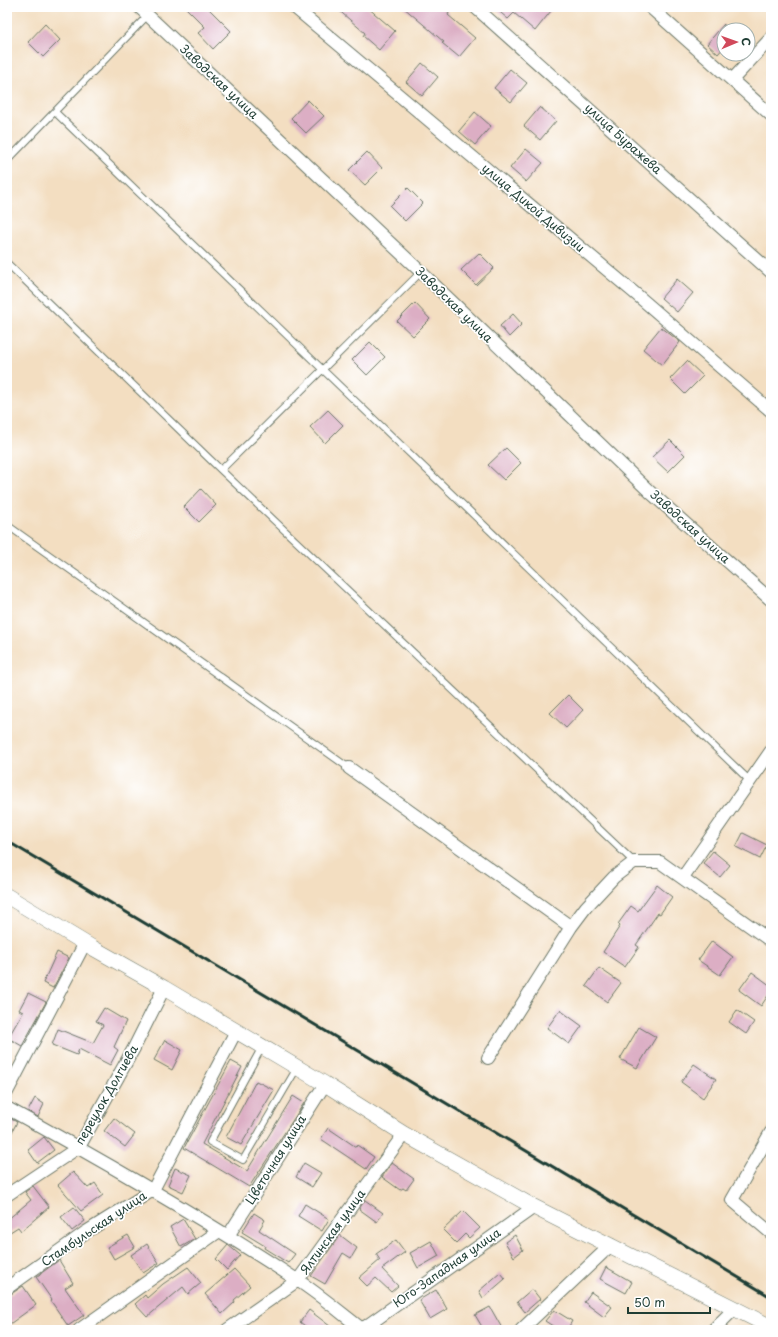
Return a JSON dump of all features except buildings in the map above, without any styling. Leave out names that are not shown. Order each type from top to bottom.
[{"type":"street","name":"улица Дикой Дивизии","points":[[294,7],[631,290],[771,411]]},
{"type":"street","name":"улица Буражева","points":[[474,7],[771,272]]},
{"type":"street","points":[[650,7],[771,115]]},
{"type":"street","name":"Заводская улица","points":[[144,11],[421,272],[650,492],[771,600]]},
{"type":"street","points":[[732,80],[771,38]]},
{"type":"street","points":[[683,877],[771,751]]},
{"type":"street","points":[[349,768],[571,927]]},
{"type":"street","points":[[488,1058],[571,927],[586,907],[614,877],[634,862],[660,862],[771,941]]},
{"type":"street","points":[[7,896],[262,1046],[404,1134],[534,1207],[771,1327]]},
{"type":"street","points":[[7,1092],[85,943]]},
{"type":"street","name":"переулок Долгиева","points":[[7,1195],[79,1147],[134,1048],[164,988]]},
{"type":"street","name":"Стамбульская улица","points":[[7,1288],[86,1232],[153,1190],[236,1031]]},
{"type":"street","name":"Цветочная улица","points":[[79,1330],[223,1234],[324,1084]]},
{"type":"street","points":[[7,1108],[79,1147],[153,1190],[298,1280],[361,1329]]},
{"type":"street","points":[[771,1132],[732,1200],[771,1233]]},
{"type":"street","name":"Ялтинская улица","points":[[228,1330],[298,1280],[404,1134]]},
{"type":"street","name":"Юго-Западная улица","points":[[361,1329],[534,1207]]},
{"type":"street","points":[[521,1330],[611,1245]]},
{"type":"street","points":[[713,1330],[734,1308]]},
{"type":"lane","points":[[7,161],[55,112],[144,11]]},
{"type":"lane","points":[[55,112],[750,781]]},
{"type":"lane","points":[[7,263],[221,470],[634,862]]},
{"type":"lane","points":[[221,470],[421,272]]},
{"type":"lane","points":[[7,525],[349,768]]},
{"type":"lane","points":[[262,1046],[210,1142],[243,1160],[297,1068]]},
{"type":"railway","points":[[7,841],[771,1297]]}]
